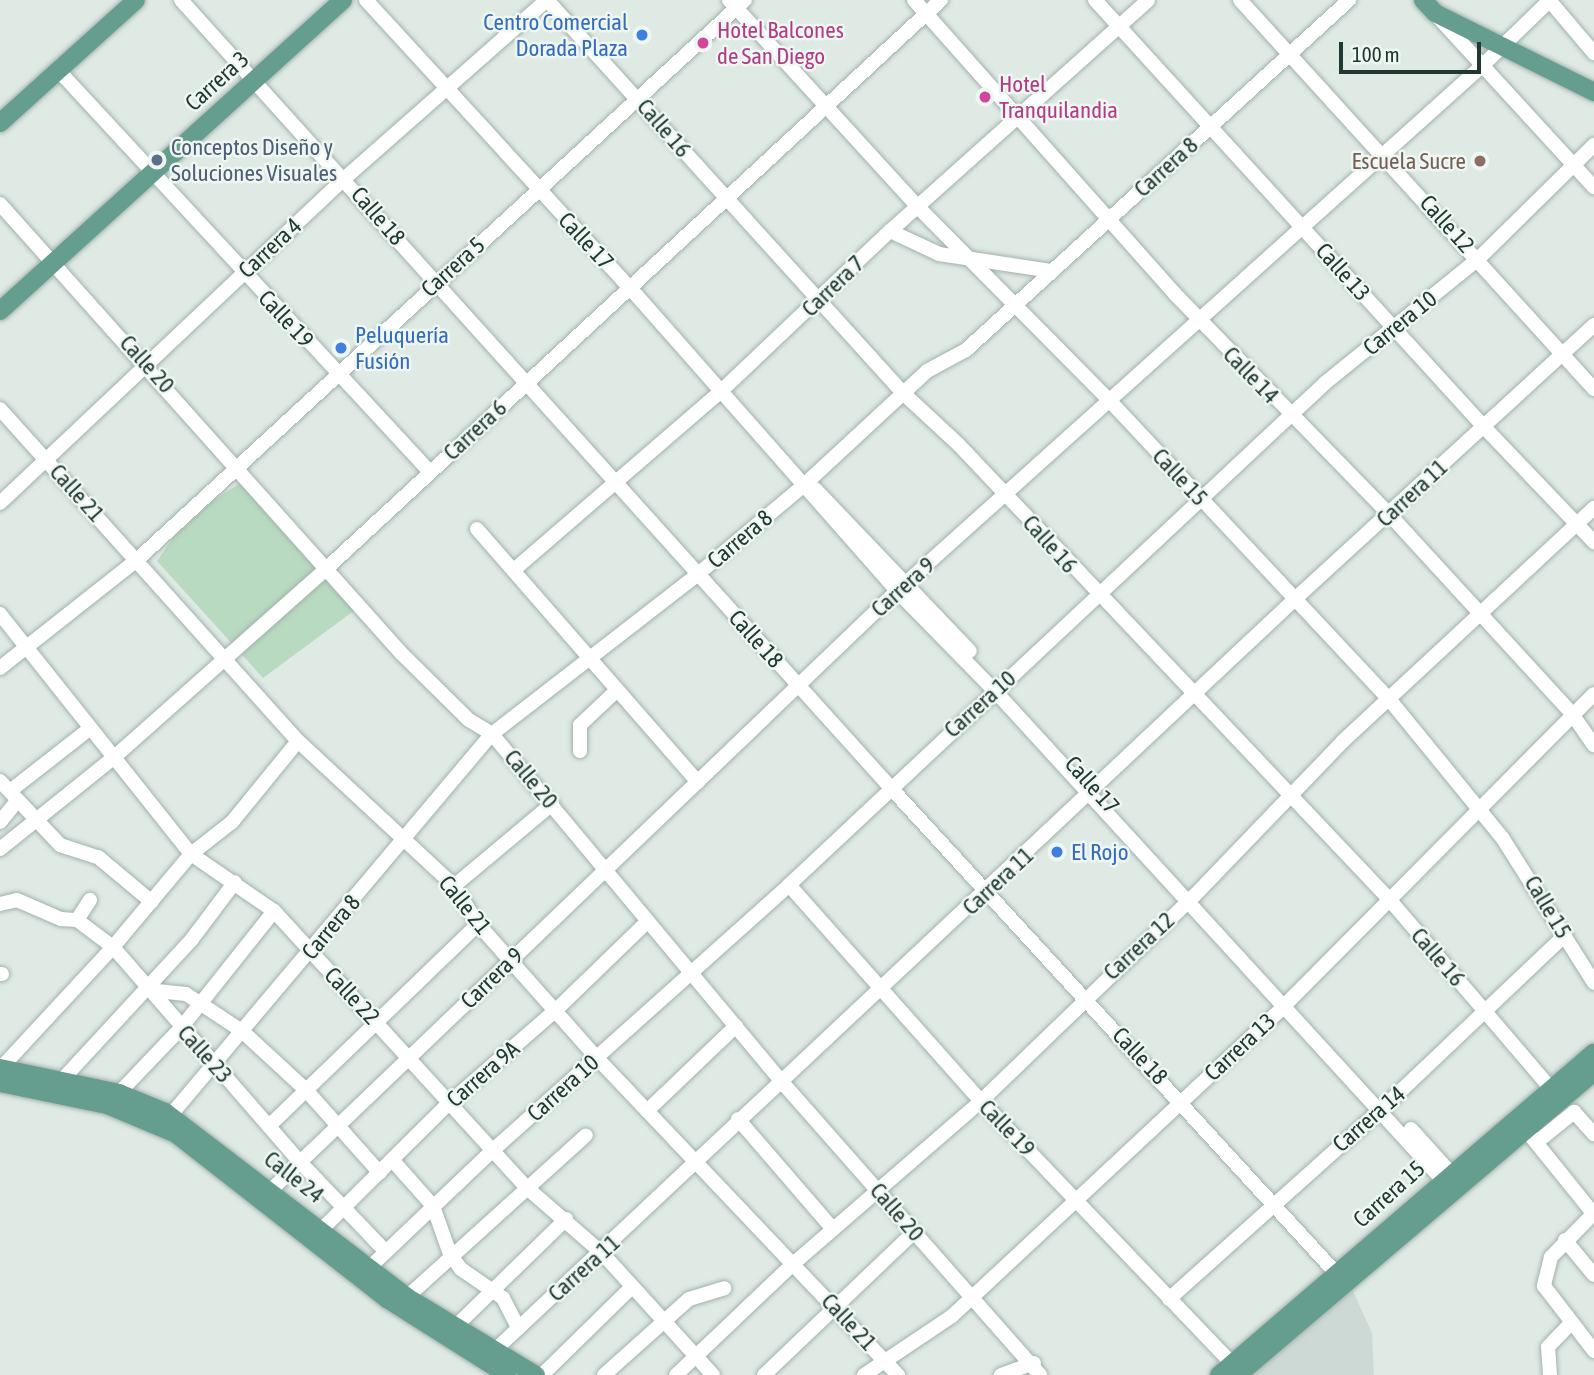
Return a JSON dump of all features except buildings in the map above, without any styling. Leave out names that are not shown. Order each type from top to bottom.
[{"type":"main road","points":[[0,123],[136,0]]},
{"type":"main road","name":"Carrera 3","points":[[0,311],[343,0]]},
{"type":"main road","points":[[1429,7],[1594,92]]},
{"type":"main road","name":"Carrera 15","points":[[1230,1371],[1452,1182],[1551,1089],[1594,1053]]},
{"type":"main road","name":"Carrera 15","points":[[1230,1371],[1336,1273],[1452,1182],[1532,1136],[1594,1072]]},
{"type":"main road","name":"Calle 24","points":[[0,1073],[62,1080],[119,1093],[170,1115],[407,1297],[536,1375]]},
{"type":"main road","name":"Calle 24","points":[[0,1073],[107,1105],[176,1134],[387,1299],[508,1375]]},
{"type":"street","name":"Calle 18","points":[[181,0],[345,178],[525,384],[618,483],[797,685],[1275,1202],[1336,1273]]},
{"type":"street","name":"Calle 17","points":[[366,0],[631,289],[719,393],[901,588],[999,687],[1452,1182]]},
{"type":"street","name":"Carrera 4","points":[[0,503],[345,178],[547,0]]},
{"type":"street","name":"Calle 16","points":[[547,0],[903,393],[1006,496],[1388,899],[1551,1089]]},
{"type":"street","name":"Calle 14","points":[[914,0],[1199,320],[1292,418],[1389,514],[1573,714],[1594,745]]},
{"type":"street","name":"Carrera 6","points":[[0,849],[112,759],[326,569],[941,0]]},
{"type":"street","name":"Calle 13","points":[[1095,0],[1483,426],[1594,542]]},
{"type":"street","name":"Carrera 7","points":[[515,569],[618,483],[719,393],[890,231],[1021,118],[1148,0]]},
{"type":"street","name":"Calle 12","points":[[1240,0],[1289,56],[1384,155],[1594,389]]},
{"type":"street","name":"Carrera 8","points":[[170,1115],[310,952],[401,837],[492,734],[698,574],[804,485],[927,371],[966,350],[1349,0]]},
{"type":"street","name":"Carrera 9","points":[[271,1190],[603,869],[901,588],[1384,155],[1482,66],[1549,0]]},
{"type":"street","points":[[1549,0],[1594,53]]},
{"type":"street","name":"Carrera 5","points":[[0,668],[28,649],[138,559],[638,98],[737,3]]},
{"type":"street","name":"Calle 15","points":[[737,3],[827,108],[918,207],[1110,400],[1202,502],[1389,699],[1479,807],[1594,983]]},
{"type":"street","points":[[1429,7],[1594,187]]},
{"type":"street","name":"Calle 19","points":[[59,71],[155,171],[337,375],[430,472]]},
{"type":"street","name":"Carrera 10","points":[[369,1268],[493,1150],[789,885],[890,787],[1292,418],[1325,383],[1478,259],[1594,145]]},
{"type":"street","name":"Calle 20","points":[[0,204],[147,363],[401,653],[469,720],[492,734],[781,1081],[914,1232],[973,1293],[1037,1369]]},
{"type":"street","points":[[890,231],[939,254],[1051,271]]},
{"type":"street","name":"Carrera 11","points":[[495,1350],[697,1165],[738,1119],[1094,792],[1296,598],[1594,325]]},
{"type":"street","name":"Calle 21","points":[[0,409],[138,559],[298,741],[454,886],[478,924],[512,959],[596,1058],[898,1375]]},
{"type":"street","name":"Carrera 12","points":[[676,1375],[793,1264],[880,1192],[981,1101],[1084,997],[1191,898],[1389,699],[1478,613],[1594,508]]},
{"type":"street","points":[[477,529],[515,569],[615,692],[698,782]]},
{"type":"street","name":"Calle 22","points":[[0,614],[88,730],[191,854],[274,911],[526,1187],[602,1253],[713,1375]]},
{"type":"street","points":[[580,751],[580,726],[615,692]]},
{"type":"street","name":"Carrera 13","points":[[864,1375],[927,1336],[1182,1101],[1288,1002],[1594,694]]},
{"type":"street","points":[[0,822],[9,791],[88,730]]},
{"type":"street","points":[[0,1073],[113,947],[191,854],[232,822],[298,741]]},
{"type":"street","points":[[9,791],[60,845],[98,856],[116,868],[152,902]]},
{"type":"street","points":[[454,886],[552,804]]},
{"type":"street","points":[[62,1080],[147,990],[235,882]]},
{"type":"street","name":"Calle 19","points":[[789,885],[981,1101],[1169,1298],[1230,1371]]},
{"type":"street","name":"Calle 23","points":[[0,904],[17,900],[61,919],[77,920],[113,947],[147,990],[301,1163],[386,1252]]},
{"type":"street","points":[[77,920],[90,900]]},
{"type":"street","points":[[119,1093],[181,1028],[274,911]]},
{"type":"street","name":"Carrera 9A","points":[[321,1230],[394,1162],[449,1103],[555,1011],[648,921]]},
{"type":"street","points":[[269,1126],[478,924]]},
{"type":"street","name":"Carrera 14","points":[[1169,1298],[1385,1107],[1487,1013],[1565,935]]},
{"type":"street","points":[[147,990],[174,990],[202,1002],[242,1031],[306,1090],[380,1173]]},
{"type":"street","points":[[647,1111],[736,1026]]},
{"type":"street","points":[[1594,1134],[1574,1112],[1532,1136],[1594,1213],[1550,1257],[1544,1286],[1570,1324],[1594,1351]]},
{"type":"street","points":[[738,1119],[833,1229]]},
{"type":"street","points":[[407,1297],[454,1258],[526,1187],[586,1135]]},
{"type":"street","points":[[394,1162],[433,1206],[454,1258],[470,1277],[493,1288],[503,1298],[518,1328]]},
{"type":"street","points":[[454,1327],[566,1219]]},
{"type":"street","points":[[764,1375],[837,1310],[914,1232]]},
{"type":"street","points":[[1564,1241],[1594,1275]]},
{"type":"street","points":[[542,1375],[632,1287]]},
{"type":"street","points":[[604,1375],[697,1293],[724,1288]]},
{"type":"street","points":[[1549,1372],[1552,1340],[1570,1324]]},
{"type":"street","points":[[1001,1375],[1037,1369]]},
{"type":"shaded area","points":[[1352,1289],[1372,1333],[1374,1375],[1251,1375]]},
{"type":"green space","points":[[245,480],[355,610],[263,678],[157,561],[174,536],[211,502]]},
{"type":"place","name":"Centro Comercial Dorada Plaza","points":[[642,35]]},
{"type":"place","name":"Hotel Balcones de San Diego","points":[[703,43]]},
{"type":"place","name":"Hotel Tranquilandia","points":[[985,97]]},
{"type":"place","name":"Conceptos Diseño y Soluciones Visuales","points":[[157,160]]},
{"type":"place","name":"Escuela Sucre","points":[[1480,161]]},
{"type":"place","name":"Peluquería Fusión","points":[[341,348]]},
{"type":"place","name":"El Rojo","points":[[1057,852]]}]
